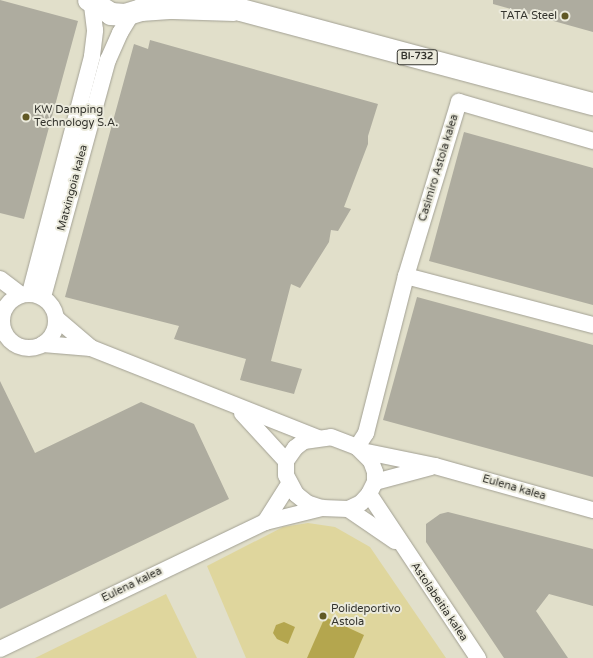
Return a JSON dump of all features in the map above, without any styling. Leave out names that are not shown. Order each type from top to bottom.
[{"type":"main road","name":"BI-732","points":[[218,0],[241,10],[593,104]]},
{"type":"main road","name":"BI-732","points":[[90,2],[111,14],[141,8],[241,10]]},
{"type":"street","name":"Matxingoia kalea","points":[[31,295],[92,56],[95,30],[90,2]]},
{"type":"street","name":"Matxingoia kalea","points":[[31,295],[108,60],[120,33],[141,8]]},
{"type":"street","name":"Casimiro Astola kalea","points":[[360,449],[366,433],[406,276],[459,102],[593,141]]},
{"type":"street","points":[[406,276],[593,325]]},
{"type":"street","points":[[0,279],[52,306],[56,318],[53,333],[43,344]]},
{"type":"street","points":[[31,295],[3,300],[1,323],[4,340],[25,348],[43,344],[91,348],[238,409],[318,438]]},
{"type":"street","points":[[56,318],[91,348]]},
{"type":"street","points":[[238,409],[286,462]]},
{"type":"street","name":"Casimiro Astola kalea","points":[[342,439],[358,428],[370,414]]},
{"type":"street","points":[[372,488],[371,461],[360,449],[342,439],[318,438],[304,441],[295,448],[286,462],[286,474],[289,484],[307,502],[322,508],[348,509],[361,503],[372,488],[435,466]]},
{"type":"street","name":"Eulena kalea","points":[[360,449],[435,466],[593,510]]},
{"type":"street","points":[[265,522],[289,484]]},
{"type":"street","name":"Astolabeitia kalea","points":[[372,488],[401,545],[478,658]]},
{"type":"street","name":"Eulena kalea","points":[[0,649],[265,522],[322,508]]},
{"type":"street","name":"Astolabeitia kalea","points":[[348,509],[401,545]]},
{"type":"shaded area","points":[[0,0],[593,0],[593,658],[0,658]]},
{"type":"shaded area","name":"Polideportivo Astola","points":[[308,523],[335,527],[370,547],[446,658],[246,658],[207,566],[283,527]]},
{"type":"shaded area","points":[[166,594],[197,658],[35,658]]},
{"type":"shaded area","points":[[325,617],[364,635],[354,658],[307,658]]},
{"type":"shaded area","points":[[284,622],[295,627],[288,644],[277,639],[273,633],[276,625]]},
{"type":"building","name":"KW Damping Technology S.A.","points":[[0,0],[78,21],[24,219],[0,213]]},
{"type":"building","name":"TATA Steel","points":[[493,0],[593,0],[593,32],[493,4]]},
{"type":"building","points":[[150,40],[378,104],[368,136],[368,144],[344,207],[351,209],[338,231],[331,230],[329,242],[300,288],[291,284],[271,361],[302,369],[294,394],[240,380],[246,359],[174,339],[179,326],[65,297],[134,44],[148,49]]},
{"type":"building","points":[[464,132],[593,168],[593,305],[429,261]]},
{"type":"building","points":[[417,297],[593,345],[593,477],[383,420]]},
{"type":"building","points":[[0,381],[35,453],[141,402],[194,424],[229,499],[0,609]]},
{"type":"building","points":[[448,512],[593,549],[593,606],[549,594],[536,611],[568,658],[504,658],[426,542],[426,524],[440,514]]},
{"type":"place","name":"TATA Steel","points":[[565,16]]},
{"type":"place","name":"KW Damping Technology S.A.","points":[[26,117]]},
{"type":"place","name":"Polideportivo Astola","points":[[323,616]]}]
